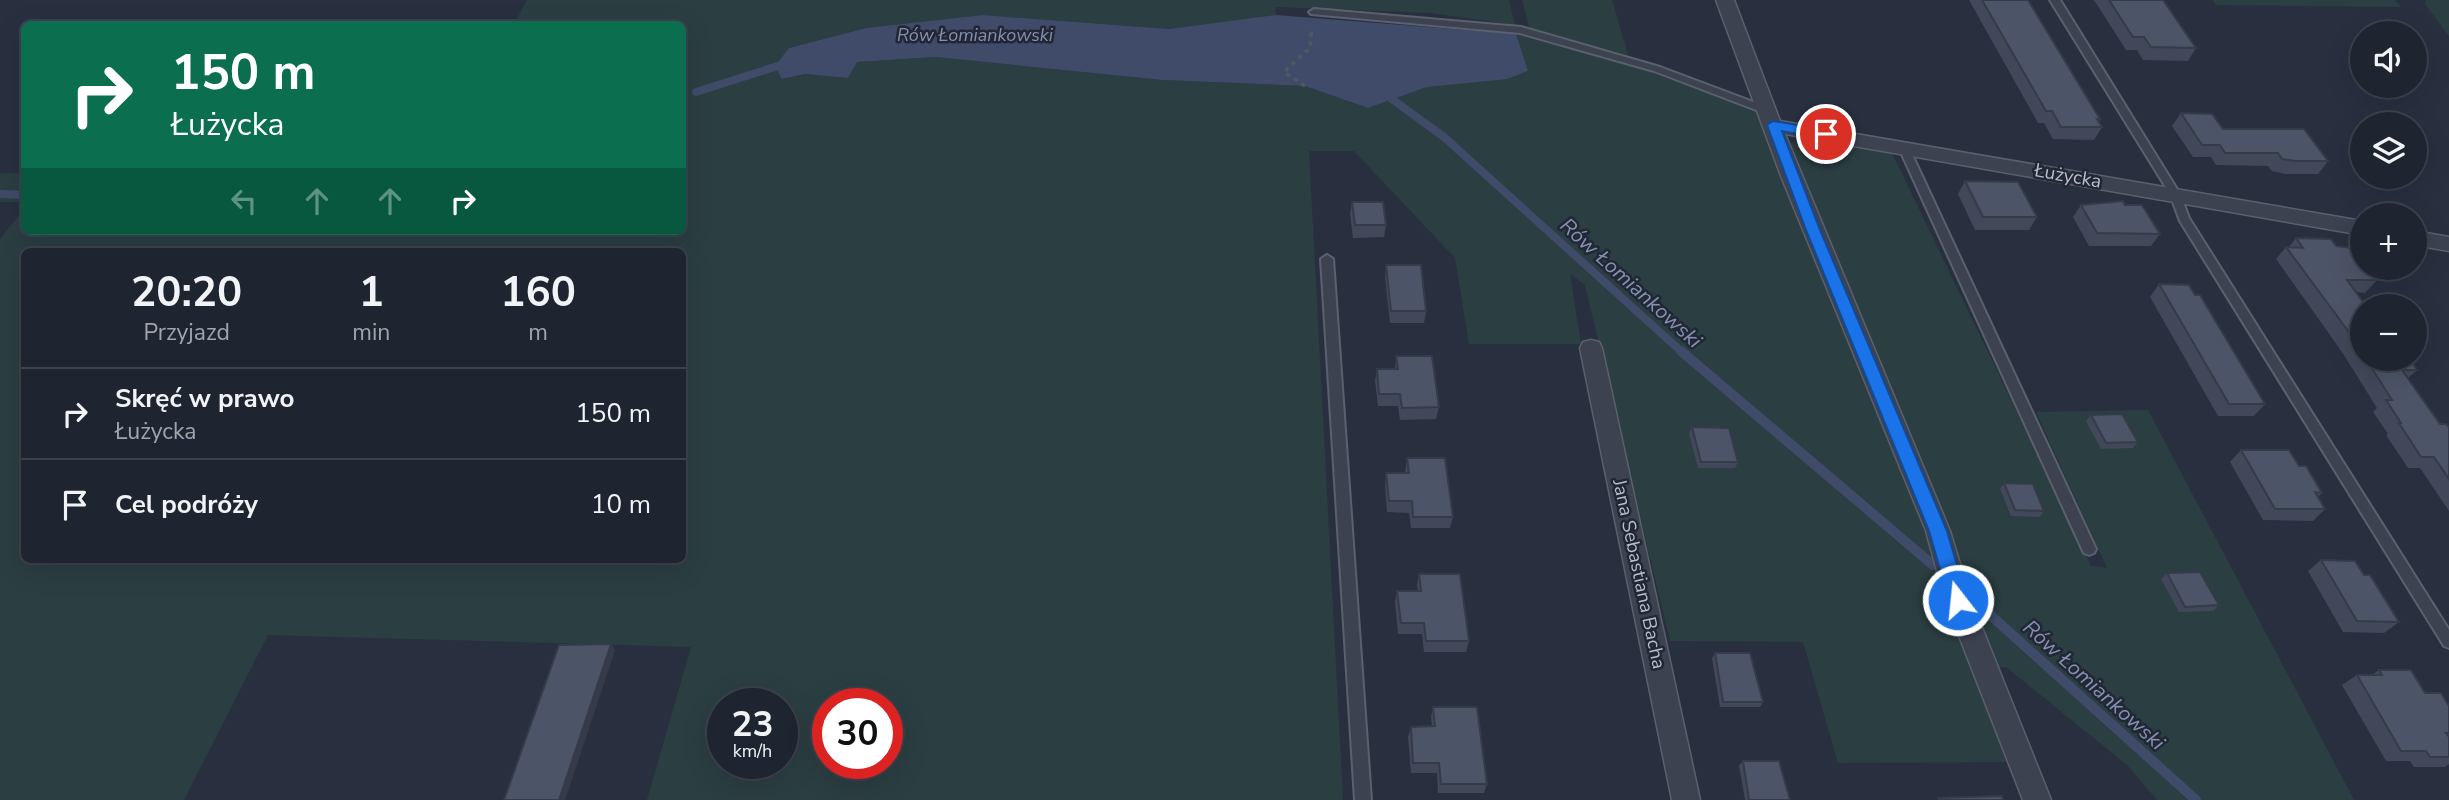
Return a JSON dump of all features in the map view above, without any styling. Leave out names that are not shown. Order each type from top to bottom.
[{"type":"street","points":[[1725,0],[1813,230],[1938,531],[1958,600],[2037,800]]},
{"type":"street","name":"Łużycka","points":[[1771,118],[1904,148],[2350,226]]},
{"type":"street","points":[[2427,240],[2449,244]]},
{"type":"street","name":"Jana Sebastiana Bacha","points":[[1591,348],[1686,800]]},
{"type":"lane","points":[[2055,0],[2175,194],[2184,218],[2449,642]]},
{"type":"lane","points":[[1314,12],[1521,30],[1657,69],[1771,118]]},
{"type":"lane","points":[[1904,148],[2089,549]]},
{"type":"lane","points":[[1327,259],[1363,800]]},
{"type":"path","points":[[1305,86],[1284,72],[1310,48],[1314,12]]},
{"type":"green space","points":[[527,0],[1509,0],[1515,25],[1431,13],[1275,7],[1276,15],[1261,19],[1169,29],[983,15],[866,28],[789,48],[783,79],[805,74],[848,78],[856,62],[936,57],[1162,80],[1305,86],[1368,108],[1427,87],[1527,72],[1516,34],[1632,65],[1762,114],[1950,598],[2006,762],[1838,763],[1803,642],[1670,641],[1585,285],[1570,274],[1581,344],[1469,344],[1455,258],[1354,151],[1309,151],[1343,800],[647,800],[691,647],[268,635],[184,800],[0,800],[0,239],[21,213],[21,235],[686,235],[686,21],[516,21]]},
{"type":"green space","points":[[1522,0],[1612,0],[1628,55],[1530,30]]},
{"type":"green space","points":[[2213,0],[2395,0],[2401,7],[2216,5]]},
{"type":"green space","points":[[2426,0],[2449,0],[2449,36],[2425,4]]},
{"type":"green space","points":[[1809,137],[1891,151],[2091,566],[2107,568],[2036,412],[2148,410],[2354,800],[2157,800],[2127,765],[2006,667],[1993,667],[1963,571],[1790,144]]},
{"type":"green space","points":[[0,173],[21,174],[21,202],[0,202]]},
{"type":"water","points":[[983,15],[1169,29],[1276,15],[1516,34],[1528,71],[1507,79],[1427,87],[1368,108],[1305,86],[1162,80],[936,57],[857,62],[848,78],[805,74],[782,79],[775,66],[789,48],[866,28]]},
{"type":"building","points":[[1982,0],[2028,0],[2100,119],[2097,119],[2102,127],[2061,127],[2052,111],[2046,111]]},
{"type":"building","points":[[2109,0],[2163,0],[2196,48],[2151,47],[2144,37],[2133,37]]},
{"type":"building","points":[[2181,113],[2212,114],[2223,129],[2304,129],[2328,161],[2282,159],[2278,153],[2225,153],[2220,145],[2202,145]]},
{"type":"building","points":[[1965,181],[2018,182],[2037,217],[1983,217]]},
{"type":"building","points":[[2123,201],[2125,205],[2142,205],[2160,234],[2097,233],[2081,205]]},
{"type":"building","points":[[1352,202],[1383,202],[1386,225],[1355,225]]},
{"type":"building","points":[[2296,238],[2331,239],[2336,246],[2350,248],[2350,280],[2347,280],[2357,294],[2350,294],[2350,334],[2286,247],[2303,248]]},
{"type":"building","points":[[1386,265],[1421,265],[1426,311],[1391,311]]},
{"type":"building","points":[[2159,284],[2189,285],[2195,295],[2200,295],[2265,404],[2229,404]]},
{"type":"building","points":[[1396,356],[1432,356],[1439,407],[1402,408],[1400,394],[1379,394],[1377,369],[1398,369]]},
{"type":"building","points":[[2374,371],[2403,371],[2440,424],[2449,427],[2449,479],[2434,457],[2421,457],[2386,400],[2392,400]]},
{"type":"building","points":[[2122,414],[2138,442],[2106,443],[2091,415]]},
{"type":"building","points":[[1692,427],[1729,428],[1738,462],[1701,462]]},
{"type":"building","points":[[2241,450],[2289,450],[2299,466],[2306,466],[2322,493],[2315,492],[2325,509],[2275,509]]},
{"type":"building","points":[[1407,458],[1445,458],[1453,517],[1413,517],[1412,501],[1389,501],[1386,473],[1409,473]]},
{"type":"building","points":[[2004,483],[2033,484],[2044,511],[2015,510]]},
{"type":"building","points":[[2321,560],[2355,561],[2364,575],[2370,575],[2399,622],[2357,621]]},
{"type":"building","points":[[2200,572],[2219,605],[2185,607],[2167,573]]},
{"type":"building","points":[[1419,574],[1460,574],[1469,641],[1426,641],[1424,623],[1401,623],[1397,591],[1421,591]]},
{"type":"building","points":[[611,644],[559,800],[504,800],[559,645]]},
{"type":"building","points":[[1715,653],[1750,653],[1763,702],[1723,702]]},
{"type":"building","points":[[2379,670],[2411,670],[2425,693],[2441,693],[2449,706],[2449,733],[2446,733],[2449,737],[2449,757],[2430,757],[2426,751],[2401,751],[2357,675],[2382,675]]},
{"type":"building","points":[[1433,707],[1477,707],[1487,784],[1441,784],[1439,763],[1413,763],[1411,727],[1435,726]]},
{"type":"building","points":[[1743,761],[1779,761],[1790,800],[1749,800]]},
{"type":"building","points":[[2002,796],[2003,800],[1938,798]]},
{"type":"waterway","name":"Rów Łomiankowski","points":[[696,92],[784,64]]},
{"type":"waterway","name":"Rów Łomiankowski","points":[[1385,94],[1444,137],[1683,353]]},
{"type":"waterway","name":"Rów Łomiankowski","points":[[0,194],[21,195]]},
{"type":"waterway","name":"Rów Łomiankowski","points":[[1681,351],[1933,565]]},
{"type":"waterway","name":"Rów Łomiankowski","points":[[1968,595],[2196,800]]},
{"type":"route","points":[[1826,134],[1773,125],[1791,176],[1938,531],[1958,600]]}]
